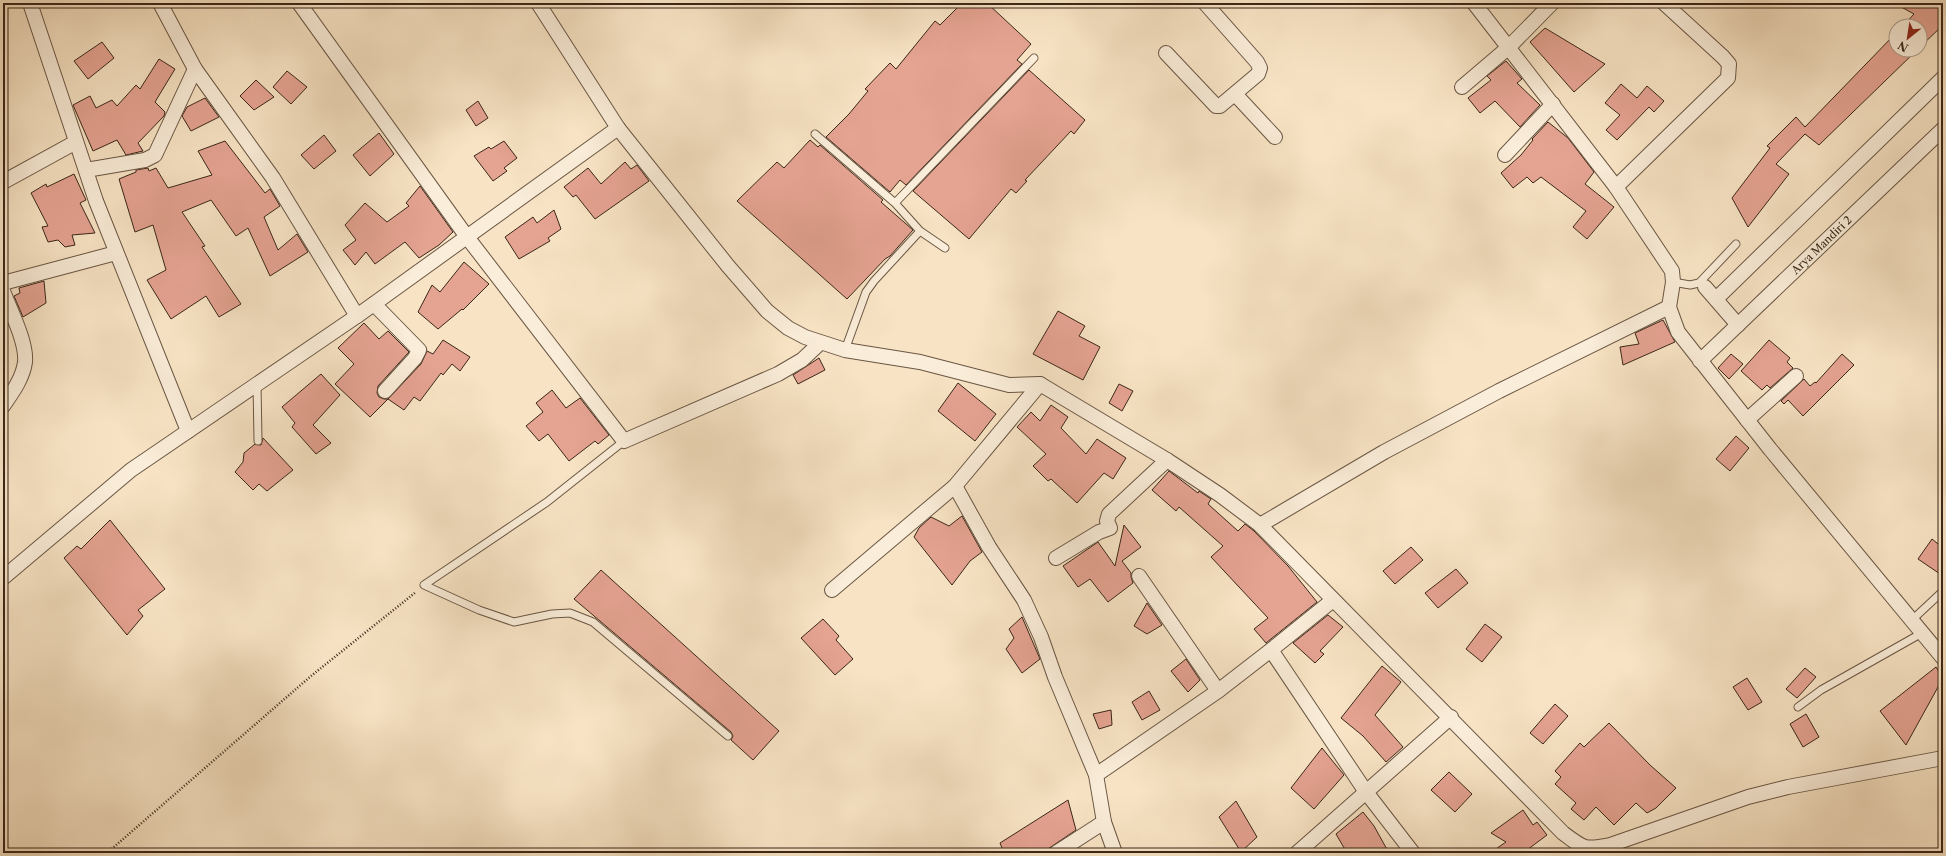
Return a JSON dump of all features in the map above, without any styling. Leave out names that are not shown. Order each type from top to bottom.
[{"type":"street","points":[[30,3],[76,142],[116,254],[188,431]]},
{"type":"street","points":[[160,3],[195,69],[272,178],[357,316]]},
{"type":"street","points":[[299,3],[467,237],[624,441],[778,374],[802,360],[820,343]]},
{"type":"street","points":[[538,3],[618,128],[728,266],[767,311],[788,328],[805,337],[845,350],[920,362],[1009,385],[1040,384],[1167,460],[1220,495],[1260,525],[1451,717],[1563,833],[1583,850],[1610,845],[1748,797],[1788,787],[1943,758]]},
{"type":"street","points":[[1166,53],[1216,106],[1220,106],[1258,74],[1260,68],[1256,62],[1205,3]]},
{"type":"street","points":[[1474,3],[1616,187],[1664,258],[1672,271],[1673,282],[1669,307],[1678,332],[1747,420],[1943,658]]},
{"type":"street","points":[[1462,88],[1509,47],[1552,3]]},
{"type":"street","points":[[1616,187],[1728,78],[1729,64],[1723,56],[1664,3]]},
{"type":"street","points":[[86,170],[145,160],[155,156],[195,69]]},
{"type":"street","points":[[1716,299],[1943,78]]},
{"type":"street","points":[[1235,94],[1275,137]]},
{"type":"street","points":[[1505,155],[1553,104]]},
{"type":"street","points":[[3,578],[131,470],[357,316],[618,128]]},
{"type":"street","name":"Arya Mandiri 2","points":[[1700,361],[1943,128]]},
{"type":"street","points":[[3,182],[76,142]]},
{"type":"street","points":[[3,283],[116,254]]},
{"type":"street","points":[[1705,287],[1738,325]]},
{"type":"street","points":[[3,291],[23,344],[25,361],[18,381],[3,406]]},
{"type":"street","points":[[374,304],[419,350],[415,358],[385,391]]},
{"type":"street","points":[[1260,525],[1384,452],[1499,391],[1669,307]]},
{"type":"street","points":[[1747,420],[1796,376]]},
{"type":"street","points":[[832,590],[955,486],[1040,384]]},
{"type":"street","points":[[1056,558],[1099,532],[1110,528],[1107,521],[1109,514],[1167,460]]},
{"type":"street","points":[[955,486],[989,547],[1024,600],[1041,637],[1055,677],[1096,775],[1104,822],[1115,853]]},
{"type":"street","points":[[1139,576],[1218,691]]},
{"type":"street","points":[[1096,775],[1218,691],[1333,600]]},
{"type":"street","points":[[1271,650],[1366,792],[1413,853]]},
{"type":"street","points":[[1297,853],[1451,717]]},
{"type":"street","points":[[1056,853],[1104,822]]},
{"type":"lane","points":[[895,203],[1034,58]]},
{"type":"lane","points":[[815,134],[895,203],[920,231],[945,248]]},
{"type":"lane","points":[[845,350],[866,292],[874,280],[920,231]]},
{"type":"lane","points":[[1673,282],[1690,285],[1699,283],[1736,244]]},
{"type":"lane","points":[[257,384],[258,441]]},
{"type":"lane","points":[[424,585],[546,502],[624,441]]},
{"type":"lane","points":[[424,585],[479,610],[514,622],[552,614],[570,613],[593,622],[728,736]]},
{"type":"lane","points":[[1912,620],[1943,591]]},
{"type":"lane","points":[[1798,708],[1821,690],[1922,633]]},
{"type":"path","points":[[107,853],[311,676],[424,585]]},
{"type":"building","points":[[962,3],[987,3],[1031,44],[1017,60],[1022,64],[906,185],[900,180],[890,192],[826,137],[849,114],[868,91],[865,89],[890,63],[896,69],[935,21],[940,25]]},
{"type":"building","points":[[1894,3],[1943,3],[1943,25],[1928,39],[1928,18],[1910,18],[1914,14]]},
{"type":"building","points":[[1545,28],[1605,64],[1574,92],[1530,42]]},
{"type":"building","points":[[1888,41],[1888,58],[1909,58],[1819,145],[1805,134],[1776,164],[1789,174],[1748,227],[1732,198],[1770,148],[1767,146],[1796,117],[1805,127]]},
{"type":"building","points":[[102,42],[114,58],[88,79],[74,61]]},
{"type":"building","points":[[159,59],[175,69],[155,102],[165,112],[164,116],[138,143],[143,151],[126,155],[117,140],[93,151],[73,105],[90,96],[96,108],[112,100],[117,106],[136,85],[140,89]]},
{"type":"building","points":[[1506,61],[1522,79],[1517,83],[1540,105],[1520,127],[1495,101],[1480,113],[1468,98],[1491,80],[1487,76]]},
{"type":"building","points":[[1029,70],[1085,120],[1074,134],[1071,131],[1025,180],[1027,181],[1016,193],[1011,189],[969,239],[913,191]]},
{"type":"building","points":[[287,71],[307,87],[291,104],[273,87]]},
{"type":"building","points":[[256,80],[274,97],[254,110],[240,96]]},
{"type":"building","points":[[1621,84],[1637,98],[1647,86],[1664,101],[1654,112],[1649,107],[1617,140],[1606,130],[1620,115],[1605,103]]},
{"type":"building","points":[[205,98],[219,117],[191,131],[182,116],[187,107]]},
{"type":"building","points":[[478,101],[488,118],[476,126],[466,110]]},
{"type":"building","points":[[1548,122],[1568,138],[1594,172],[1585,184],[1614,207],[1587,239],[1573,227],[1586,211],[1541,177],[1533,183],[1527,177],[1513,188],[1501,173],[1521,155],[1533,140],[1532,139]]},
{"type":"building","points":[[379,133],[394,154],[370,176],[353,155]]},
{"type":"building","points":[[324,135],[336,151],[314,169],[301,155]]},
{"type":"building","points":[[810,140],[818,147],[820,145],[883,200],[881,202],[913,230],[890,256],[885,259],[847,299],[737,201],[777,162],[784,168]]},
{"type":"building","points":[[225,141],[265,193],[270,189],[280,206],[264,217],[278,250],[297,234],[308,252],[270,276],[248,228],[236,236],[211,200],[182,212],[205,246],[202,247],[241,304],[219,317],[206,296],[171,319],[147,280],[166,270],[153,225],[135,232],[119,179],[136,172],[136,170],[148,168],[149,171],[156,168],[168,188],[212,175],[198,151]]},
{"type":"building","points":[[504,141],[517,158],[504,168],[507,171],[493,181],[474,156],[489,147],[491,149]]},
{"type":"building","points":[[625,162],[631,169],[637,165],[649,181],[595,219],[576,195],[573,197],[564,187],[588,168],[601,184]]},
{"type":"building","points":[[74,174],[86,200],[80,203],[95,233],[72,235],[75,245],[65,247],[58,240],[48,242],[42,227],[48,226],[31,193],[46,184],[47,187]]},
{"type":"building","points":[[420,186],[453,232],[439,245],[419,258],[405,242],[375,264],[366,252],[355,265],[343,250],[356,240],[345,225],[365,203],[387,222],[409,206],[406,203]]},
{"type":"building","points":[[554,210],[561,229],[548,238],[550,241],[519,259],[505,237],[533,217],[537,223]]},
{"type":"building","points":[[464,262],[489,284],[463,310],[462,309],[438,329],[418,312],[432,285],[440,292]]},
{"type":"building","points":[[44,281],[46,303],[23,317],[14,296],[20,293],[19,288]]},
{"type":"building","points":[[1058,311],[1085,326],[1079,336],[1100,347],[1083,380],[1033,354]]},
{"type":"building","points":[[1663,320],[1675,342],[1623,365],[1620,347],[1639,344],[1635,333]]},
{"type":"building","points":[[364,323],[379,339],[388,331],[409,352],[378,386],[377,393],[379,397],[388,399],[370,417],[335,384],[354,364],[338,348]]},
{"type":"building","points":[[443,340],[470,357],[460,371],[452,364],[443,375],[441,373],[420,401],[414,397],[404,410],[388,399],[421,364],[427,351],[433,354]]},
{"type":"building","points":[[1769,340],[1790,358],[1787,362],[1793,368],[1770,388],[1767,385],[1762,390],[1741,371]]},
{"type":"building","points":[[1731,354],[1743,364],[1729,379],[1718,368]]},
{"type":"building","points":[[1842,354],[1854,365],[1803,416],[1788,400],[1784,404],[1781,401],[1804,379],[1810,386],[1815,382],[1816,383]]},
{"type":"building","points":[[819,358],[825,370],[798,384],[793,375]]},
{"type":"building","points":[[321,374],[340,395],[313,425],[331,443],[316,454],[292,427],[295,423],[282,407]]},
{"type":"building","points":[[958,383],[996,414],[975,441],[938,411]]},
{"type":"building","points":[[1119,384],[1133,391],[1122,411],[1109,403]]},
{"type":"building","points":[[552,390],[566,408],[580,398],[609,435],[598,444],[595,441],[569,461],[548,434],[539,441],[526,426],[543,412],[536,403]]},
{"type":"building","points":[[1051,405],[1068,417],[1061,428],[1086,454],[1097,439],[1126,458],[1113,479],[1104,473],[1077,503],[1051,479],[1048,481],[1033,466],[1046,454],[1017,427],[1031,412],[1040,421]]},
{"type":"building","points":[[1736,436],[1749,448],[1730,471],[1716,459]]},
{"type":"building","points":[[263,438],[293,470],[267,491],[259,484],[253,490],[235,472],[243,462],[244,453],[255,444],[261,445]]},
{"type":"building","points":[[1169,471],[1198,493],[1199,491],[1211,499],[1208,504],[1238,531],[1245,524],[1254,531],[1288,566],[1317,602],[1266,643],[1254,629],[1268,618],[1211,557],[1223,546],[1179,507],[1176,511],[1152,490]]},
{"type":"building","points":[[962,516],[982,552],[970,561],[952,585],[914,537],[919,528],[931,517],[949,526]]},
{"type":"building","points":[[110,520],[165,589],[138,610],[143,616],[127,635],[64,558],[77,546],[81,549]]},
{"type":"building","points":[[1124,525],[1141,547],[1122,561],[1131,573],[1133,583],[1108,602],[1090,579],[1078,587],[1063,566],[1098,542],[1115,566]]},
{"type":"building","points":[[1932,539],[1943,548],[1943,576],[1918,559]]},
{"type":"building","points":[[1411,547],[1423,560],[1395,584],[1383,571]]},
{"type":"building","points":[[1456,569],[1468,583],[1438,608],[1425,593]]},
{"type":"building","points":[[601,570],[779,731],[753,760],[731,740],[733,736],[731,732],[574,599]]},
{"type":"building","points":[[1147,603],[1162,625],[1147,634],[1134,626]]},
{"type":"building","points":[[1328,615],[1343,627],[1320,651],[1324,654],[1315,663],[1293,643]]},
{"type":"building","points":[[1022,617],[1040,659],[1022,673],[1006,649],[1014,638],[1009,629]]},
{"type":"building","points":[[823,619],[839,636],[836,640],[853,659],[835,675],[801,638]]},
{"type":"building","points":[[1485,624],[1502,637],[1482,662],[1466,649]]},
{"type":"building","points":[[1186,659],[1200,680],[1188,692],[1171,671]]},
{"type":"building","points":[[1382,666],[1401,682],[1375,715],[1403,747],[1386,762],[1363,736],[1341,718]]},
{"type":"building","points":[[1936,667],[1943,678],[1906,745],[1880,711]]},
{"type":"building","points":[[1805,668],[1816,677],[1797,698],[1786,689]]},
{"type":"building","points":[[1747,678],[1762,702],[1748,710],[1733,687]]},
{"type":"building","points":[[1149,691],[1160,710],[1142,720],[1132,702]]},
{"type":"building","points":[[1555,704],[1568,716],[1543,744],[1530,733]]},
{"type":"building","points":[[1111,710],[1112,725],[1099,729],[1093,714]]},
{"type":"building","points":[[1806,714],[1819,737],[1803,747],[1790,724]]},
{"type":"building","points":[[1609,723],[1650,765],[1676,788],[1656,808],[1647,813],[1636,803],[1614,825],[1596,807],[1584,820],[1571,809],[1576,803],[1555,784],[1561,777],[1555,771],[1580,743],[1584,747]]},
{"type":"building","points":[[1322,748],[1344,775],[1314,809],[1291,788]]},
{"type":"building","points":[[1449,772],[1472,794],[1455,812],[1431,790]]},
{"type":"building","points":[[1068,800],[1076,830],[1042,853],[1004,853],[1000,843]]},
{"type":"building","points":[[1236,801],[1257,837],[1241,852],[1219,817]]},
{"type":"building","points":[[1523,810],[1533,825],[1537,822],[1547,835],[1523,853],[1490,853],[1506,842],[1491,833]]},
{"type":"building","points":[[1363,812],[1374,826],[1389,853],[1347,853],[1336,834]]}]
